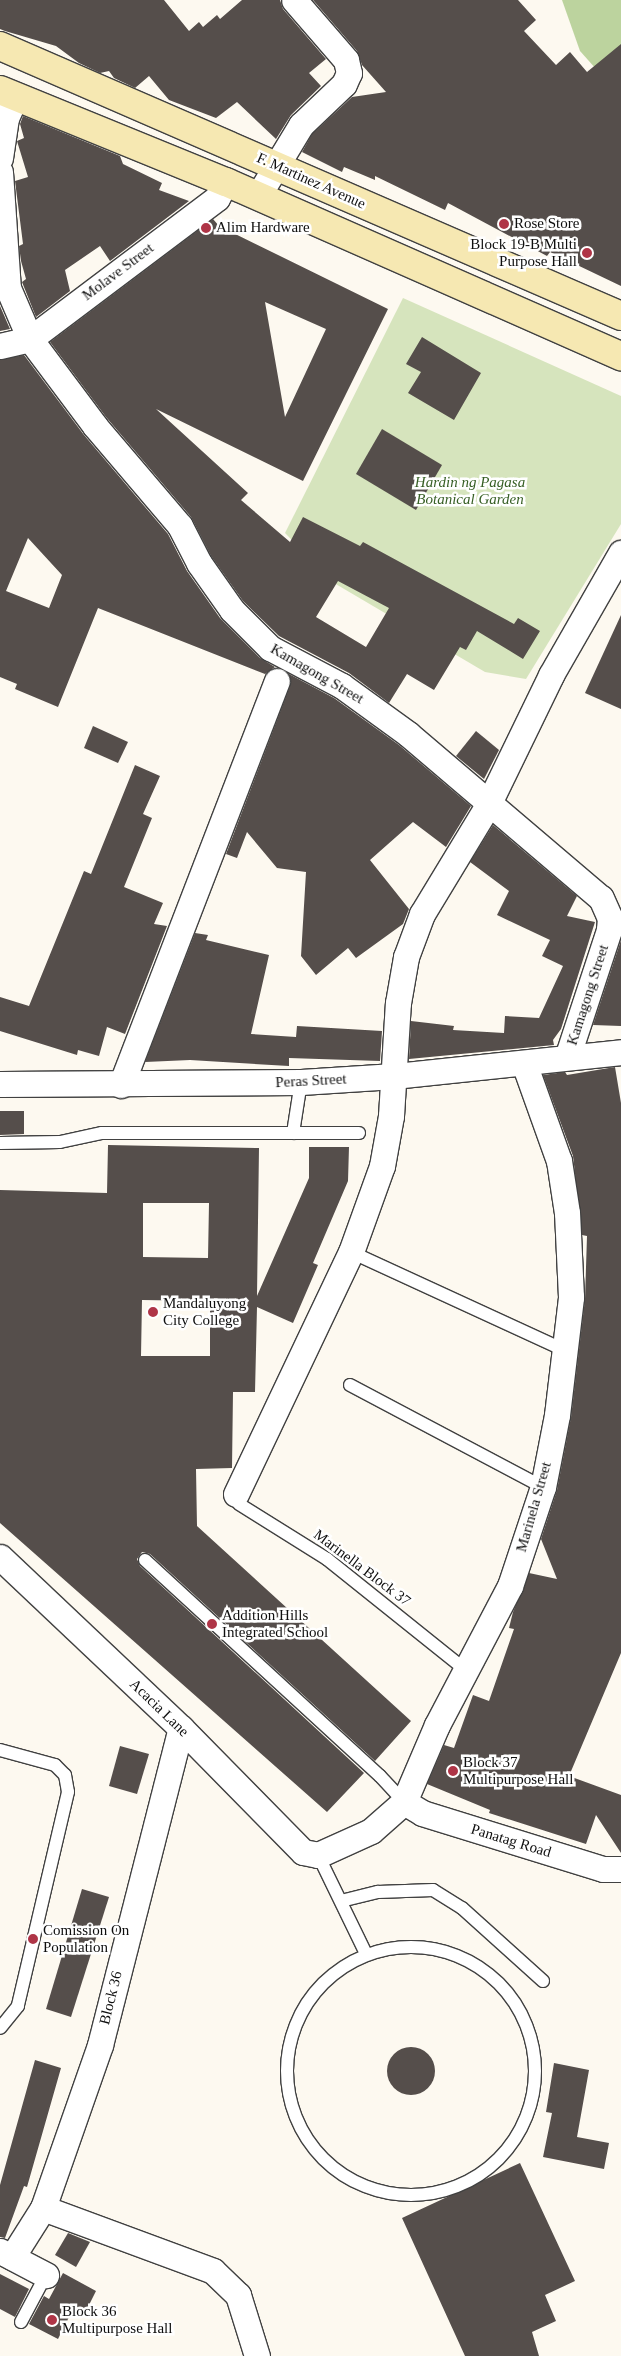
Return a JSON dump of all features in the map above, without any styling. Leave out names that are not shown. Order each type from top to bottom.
[{"type":"main road","name":"F. Martinez Avenue","points":[[0,46],[621,316]]},
{"type":"main road","points":[[8,93],[226,182],[621,356]]},
{"type":"street","points":[[258,196],[301,125],[344,84],[349,73],[346,60],[294,0]]},
{"type":"street","points":[[0,158],[8,93]]},
{"type":"street","name":"Kamagong Street","points":[[0,172],[8,288],[30,339],[95,426],[180,526],[204,570],[260,641],[359,697],[601,898],[607,906],[610,930],[568,1055]]},
{"type":"street","name":"Molave Street","points":[[0,346],[30,339],[217,198],[226,182]]},
{"type":"street","points":[[236,1494],[352,1252],[382,1166],[394,1076],[398,1003],[406,957],[422,914],[488,805],[551,675],[618,566]]},
{"type":"street","points":[[121,1085],[278,680]]},
{"type":"street","name":"Peras Street","points":[[0,1084],[121,1085],[301,1082],[394,1076],[524,1063],[568,1055],[621,1052]]},
{"type":"street","name":"Marinela Street","points":[[318,1855],[371,1831],[404,1802],[438,1725],[468,1672],[510,1586],[543,1487],[566,1351],[572,1296],[567,1213],[559,1161],[524,1063]]},
{"type":"street","name":"Acacia Lane","points":[[0,1558],[181,1728],[303,1852],[318,1855]]},
{"type":"street","name":"Block 36","points":[[6,2254],[43,2208],[100,2045],[181,1728]]},
{"type":"street","name":"Panatag Road","points":[[404,1802],[422,1813],[584,1864],[621,1869]]},
{"type":"street","points":[[43,2208],[213,2271],[238,2295],[257,2356]]},
{"type":"street","points":[[6,2254],[46,2275]]},
{"type":"lane","points":[[292,1133],[301,1082]]},
{"type":"lane","points":[[0,1143],[60,1142],[102,1133],[359,1133]]},
{"type":"lane","points":[[352,1252],[566,1351]]},
{"type":"lane","points":[[350,1385],[543,1487]]},
{"type":"lane","name":"Marinella Block 37","points":[[236,1494],[239,1504],[327,1559],[468,1672]]},
{"type":"lane","points":[[145,1560],[380,1776],[404,1802]]},
{"type":"lane","points":[[0,1750],[55,1765],[65,1776],[68,1792],[18,2006],[0,2028]]},
{"type":"lane","points":[[318,1855],[366,1954]]},
{"type":"lane","points":[[341,1901],[378,1892],[433,1890],[462,1908],[543,1981]]},
{"type":"lane","points":[[399,1946],[433,1947],[465,1958],[493,1976],[510,1996],[530,2033],[535,2075],[532,2100],[520,2132],[499,2160],[472,2180],[441,2192],[407,2196],[382,2192],[343,2175],[317,2153],[299,2124],[291,2100],[288,2058],[296,2025],[324,1983],[337,1971],[366,1954],[399,1946]]},
{"type":"lane","points":[[21,2322],[46,2275]]},
{"type":"green space","points":[[562,0],[621,0],[621,97],[580,51]]},
{"type":"green space","name":"Hardin ng Pagasa Botanical Garden","points":[[403,298],[621,396],[621,524],[526,679],[485,672],[334,583],[285,533]]},
{"type":"building","points":[[0,0],[164,0],[189,31],[199,22],[203,27],[217,15],[220,19],[242,0],[280,0],[283,9],[326,59],[309,73],[321,86],[291,115],[276,139],[237,102],[216,118],[169,100],[149,76],[135,88],[114,78],[109,71],[100,73],[79,63],[56,46],[0,29]]},
{"type":"building","points":[[313,0],[518,0],[536,20],[524,31],[556,65],[570,52],[587,72],[621,44],[621,286],[550,252],[547,256],[448,203],[445,210],[375,176],[375,180],[344,167],[342,172],[302,152],[312,134],[352,97],[386,92],[362,65],[357,51]]},
{"type":"building","points":[[23,116],[120,156],[123,164],[162,183],[159,190],[189,201],[110,261],[100,246],[65,270],[70,291],[36,317],[22,282],[26,279],[19,246],[23,244],[15,181],[28,177],[17,141],[24,138],[20,124]]},
{"type":"building","points":[[213,219],[219,226],[388,309],[303,481],[156,409],[248,493],[241,500],[290,542],[303,517],[360,546],[363,542],[514,624],[518,618],[540,631],[523,659],[477,631],[466,650],[460,647],[434,690],[407,674],[389,703],[349,673],[279,636],[243,601],[211,556],[191,517],[106,417],[50,342]],"holes":[[[265,302],[326,329],[285,417]],[[338,581],[389,608],[366,647],[316,617]]]},
{"type":"building","points":[[0,306],[10,329],[0,331]]},
{"type":"building","points":[[422,337],[481,373],[454,420],[408,393],[421,372],[406,364]]},
{"type":"building","points":[[24,355],[84,435],[168,534],[187,571],[220,618],[260,658],[275,667],[265,674],[98,608],[58,707],[15,689],[17,684],[0,677],[0,360]],"holes":[[[28,538],[62,575],[49,608],[6,591]]]},
{"type":"building","points":[[382,429],[442,465],[416,510],[356,474]]},
{"type":"building","points":[[621,615],[621,709],[585,693]]},
{"type":"building","points":[[289,674],[334,698],[399,745],[471,806],[446,847],[413,822],[370,860],[409,909],[403,924],[356,958],[348,948],[316,975],[301,956],[306,872],[277,868],[247,832],[237,858],[226,854],[290,686]]},
{"type":"building","points":[[93,726],[128,742],[118,763],[84,748]]},
{"type":"building","points":[[476,731],[499,750],[484,779],[456,756]]},
{"type":"building","points":[[135,765],[160,776],[143,814],[152,818],[124,887],[163,903],[154,924],[167,926],[125,1034],[107,1027],[99,1056],[78,1050],[77,1055],[0,1031],[0,997],[29,1006],[84,871],[91,874]]},
{"type":"building","points":[[493,825],[577,896],[567,916],[595,922],[561,1029],[553,1040],[554,1045],[409,1059],[411,1021],[454,1026],[453,1030],[504,1033],[505,1016],[539,1018],[563,966],[542,956],[550,940],[497,915],[509,891],[470,862]]},
{"type":"building","points":[[195,933],[208,935],[206,940],[269,955],[251,1034],[296,1037],[297,1026],[382,1031],[380,1061],[289,1058],[289,1066],[190,1060],[145,1062]]},
{"type":"building","points":[[621,940],[621,1026],[593,1025]]},
{"type":"building","points":[[615,1067],[621,1103],[621,1653],[569,1776],[621,1795],[621,1853],[596,1815],[586,1844],[489,1813],[490,1810],[427,1784],[444,1745],[454,1748],[473,1695],[489,1701],[514,1629],[509,1628],[513,1612],[529,1573],[557,1579],[541,1539],[557,1490],[571,1417],[585,1299],[587,1236],[582,1235],[573,1156],[543,1075],[565,1072],[567,1075]]},
{"type":"building","points":[[0,1111],[24,1111],[24,1134],[0,1135]]},
{"type":"building","points":[[108,1145],[259,1148],[257,1296],[309,1178],[309,1147],[349,1147],[348,1181],[313,1263],[318,1265],[293,1323],[257,1307],[255,1392],[233,1392],[232,1468],[196,1469],[197,1526],[411,1721],[375,1761],[150,1554],[142,1552],[137,1559],[140,1566],[364,1773],[327,1812],[0,1523],[0,1190],[107,1193]],"holes":[[[143,1203],[209,1203],[208,1258],[143,1257]],[[142,1300],[210,1301],[210,1356],[141,1356]]]},
{"type":"building","points":[[120,1746],[149,1754],[137,1794],[109,1786]]},
{"type":"building","points":[[82,1889],[109,1897],[71,2017],[46,2009]]},
{"type":"building","points":[[411,2047],[420,2049],[428,2054],[433,2062],[435,2071],[433,2080],[428,2088],[420,2093],[411,2095],[402,2093],[394,2088],[389,2080],[387,2071],[389,2062],[394,2054],[402,2049]]},
{"type":"building","points":[[35,2060],[61,2068],[27,2187],[24,2186],[5,2238],[0,2237],[0,2185]]},
{"type":"building","points":[[554,2063],[589,2070],[577,2137],[609,2143],[604,2169],[543,2157],[552,2113],[546,2112]]},
{"type":"building","points":[[520,2163],[575,2281],[545,2295],[556,2321],[532,2332],[539,2356],[465,2356],[402,2218]]},
{"type":"building","points":[[68,2233],[90,2242],[76,2267],[55,2255]]},
{"type":"building","points":[[63,2273],[96,2291],[84,2315],[73,2309],[58,2339],[29,2324],[44,2296],[49,2299]]},
{"type":"building","points":[[0,2274],[29,2289],[15,2317],[0,2309]]},
{"type":"place","name":"Rose Store","points":[[504,224]]},
{"type":"place","name":"Alim Hardware","points":[[206,228]]},
{"type":"place","name":"Block 19-B Multi Purpose Hall","points":[[587,253]]},
{"type":"place","name":"Mandaluyong City College","points":[[153,1312]]},
{"type":"place","name":"Addition Hills Integrated School","points":[[212,1624]]},
{"type":"place","name":"Block 37 Multipurpose Hall","points":[[453,1771]]},
{"type":"place","name":"Comission On Population","points":[[33,1939]]},
{"type":"place","name":"Block 36 Multipurpose Hall","points":[[52,2320]]}]
